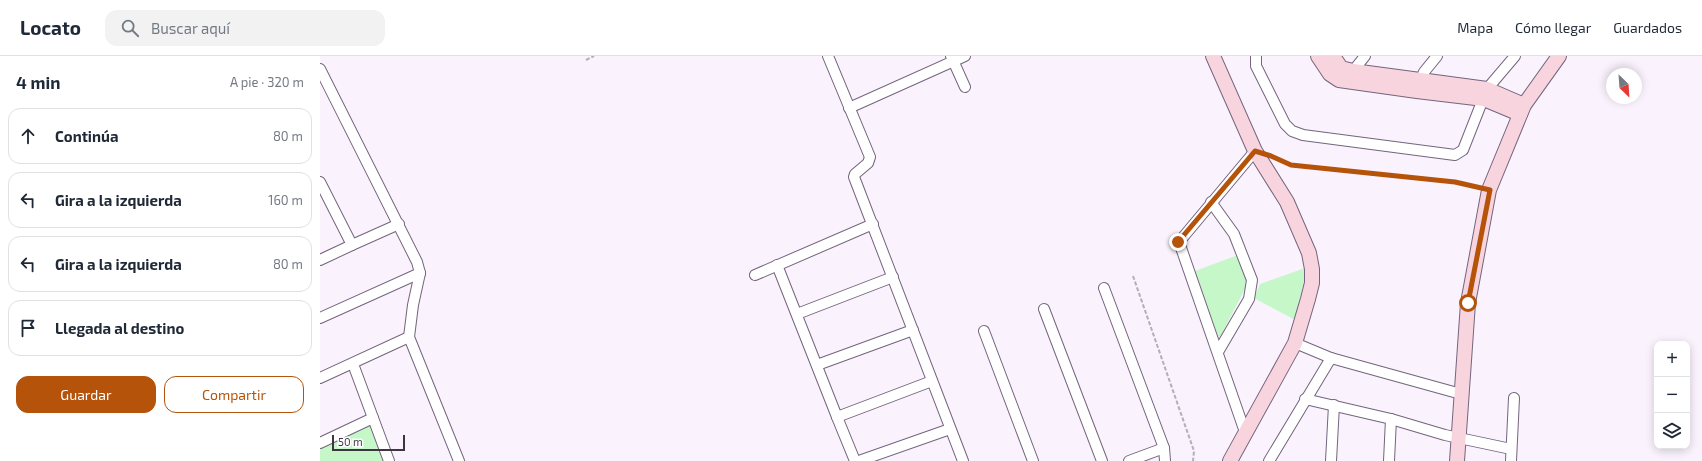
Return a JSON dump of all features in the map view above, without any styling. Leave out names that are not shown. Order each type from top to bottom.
[{"type":"street","points":[[828,56],[870,157],[868,163],[855,174],[854,177],[963,461]]},
{"type":"street","points":[[849,108],[952,59],[965,56]]},
{"type":"street","points":[[1213,56],[1255,151],[1287,202],[1301,232],[1311,264],[1312,283],[1295,343],[1230,461]]},
{"type":"street","points":[[1256,56],[1256,66],[1285,124],[1297,134],[1455,155],[1460,154],[1463,150],[1486,94],[1515,56]]},
{"type":"street","points":[[1318,56],[1330,74],[1339,80],[1352,76],[1486,94],[1522,110]]},
{"type":"street","points":[[1333,56],[1341,68],[1352,76]]},
{"type":"street","points":[[1352,76],[1365,56]]},
{"type":"street","points":[[1418,86],[1436,56]]},
{"type":"street","points":[[1457,461],[1468,303],[1490,190],[1522,110],[1558,56]]},
{"type":"street","points":[[952,59],[965,86]]},
{"type":"street","points":[[320,69],[417,262],[420,273],[413,305],[409,337],[459,461]]},
{"type":"street","points":[[1245,432],[1178,242],[1255,151]]},
{"type":"street","points":[[320,182],[324,198],[352,245]]},
{"type":"street","points":[[1211,202],[1234,234],[1252,280],[1249,299],[1218,352]]},
{"type":"street","points":[[320,260],[399,224]]},
{"type":"street","points":[[755,275],[873,224]]},
{"type":"street","points":[[777,265],[855,461]]},
{"type":"street","points":[[320,318],[420,273]]},
{"type":"street","points":[[797,314],[893,277]]},
{"type":"street","points":[[1104,288],[1164,448],[1165,461]]},
{"type":"street","points":[[1044,309],[1102,461]]},
{"type":"street","points":[[817,365],[913,330]]},
{"type":"street","points":[[984,331],[1033,461]]},
{"type":"street","points":[[320,378],[409,337]]},
{"type":"street","points":[[1295,343],[1331,358],[1461,394]]},
{"type":"street","points":[[1269,461],[1331,358]]},
{"type":"street","points":[[353,364],[389,461]]},
{"type":"street","points":[[837,418],[932,381]]},
{"type":"street","points":[[1511,461],[1514,398]]},
{"type":"street","points":[[1305,399],[1391,419],[1458,438],[1512,449]]},
{"type":"street","points":[[1332,461],[1334,405]]},
{"type":"street","points":[[320,443],[373,418]]},
{"type":"street","points":[[1389,461],[1391,419]]},
{"type":"street","points":[[859,461],[950,429]]},
{"type":"street","points":[[1129,461],[1164,448]]},
{"type":"path","points":[[586,60],[594,56]]},
{"type":"path","points":[[1255,151],[1291,165],[1455,182],[1490,190]]},
{"type":"path","points":[[1133,276],[1194,451],[1193,461]]},
{"type":"green space","points":[[1238,255],[1248,283],[1220,337],[1218,336],[1195,271]]},
{"type":"green space","points":[[1305,268],[1305,276],[1295,320],[1254,298],[1260,284]]},
{"type":"green space","points":[[372,424],[386,461],[320,461],[320,443]]},
{"type":"route","points":[[1178,242],[1255,151],[1291,165],[1455,182],[1490,190],[1468,303]]}]
